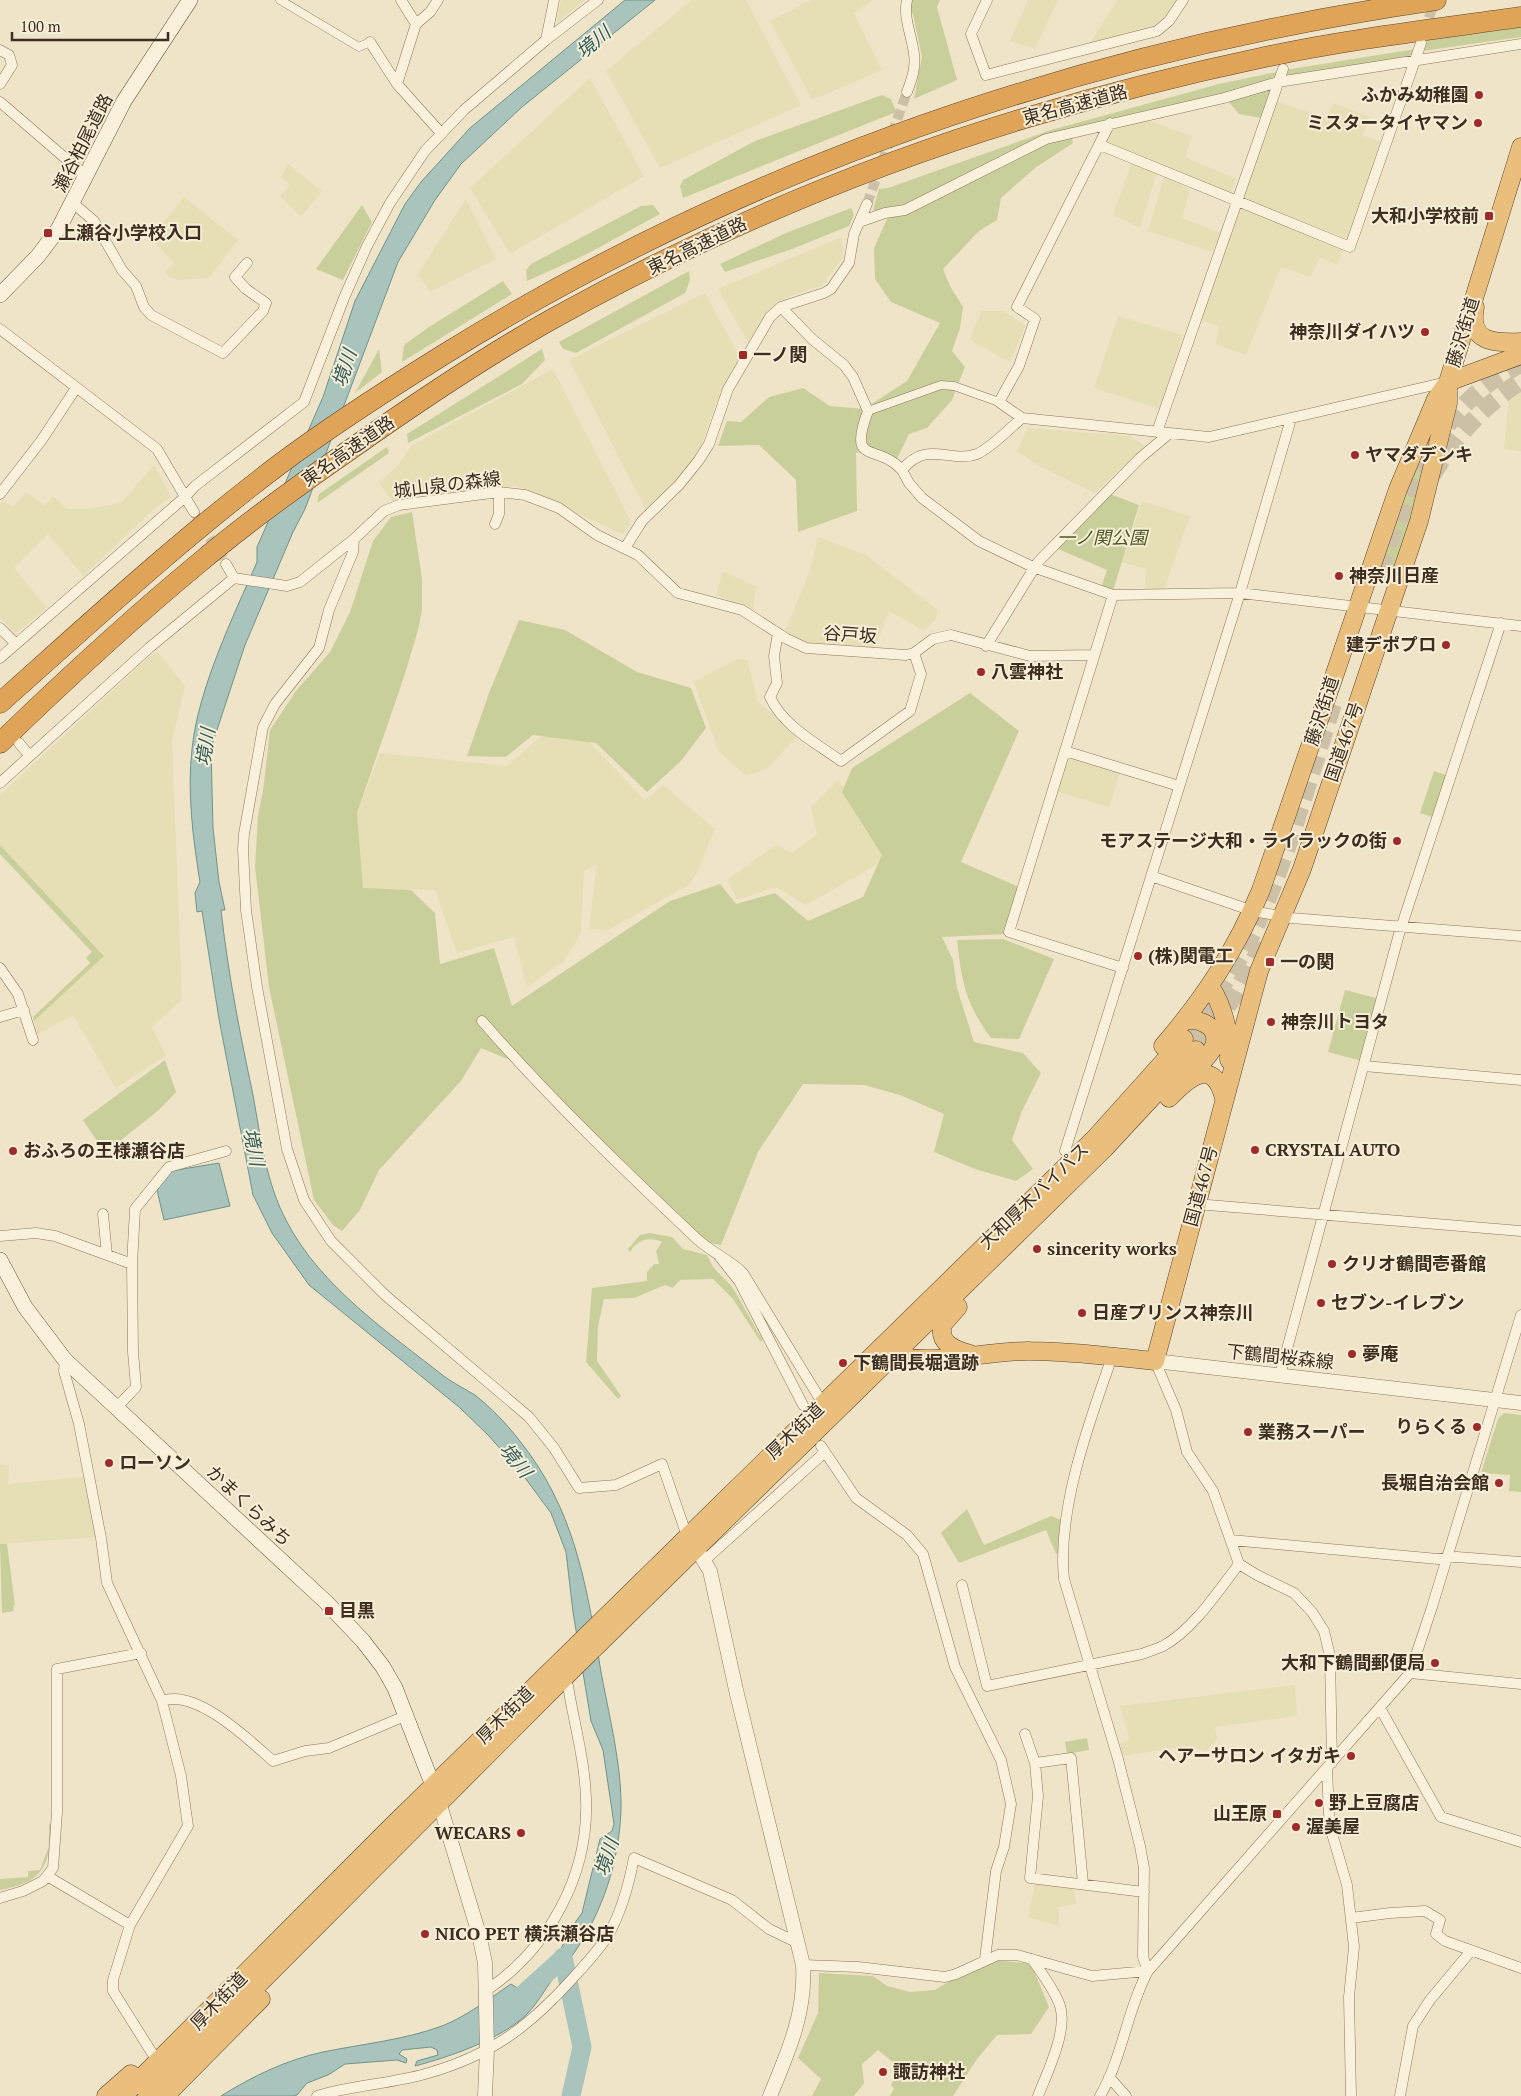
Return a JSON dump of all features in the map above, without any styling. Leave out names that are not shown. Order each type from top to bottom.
[{"type":"highway","name":"東名高速道路","points":[[0,703],[177,545],[282,462],[346,417],[485,328],[550,291],[668,229],[845,152],[1016,94],[1175,50],[1260,30],[1436,0]]},
{"type":"highway","name":"東名高速道路","points":[[9,743],[124,628],[200,562],[265,510],[410,408],[554,318],[680,253],[762,215],[864,173],[1023,118],[1099,97],[1247,61],[1356,41],[1521,17]]},
{"type":"highway","name":"藤沢街道","points":[[911,1317],[960,1254],[1129,1085],[1184,1021],[1215,994],[1273,859],[1398,489],[1436,398],[1448,382],[1521,147]]},
{"type":"highway","points":[[1486,258],[1475,310],[1477,331],[1490,342],[1521,342]]},
{"type":"highway","points":[[1448,382],[1521,355]]},
{"type":"highway","name":"国道467号","points":[[1155,1361],[1224,1098],[1260,971],[1284,917],[1302,869],[1426,498],[1448,403],[1448,382]]},
{"type":"highway","points":[[1215,994],[1236,1008],[1248,1004],[1252,999]]},
{"type":"highway","name":"国道467号","points":[[1215,994],[1229,1040],[1229,1067],[1224,1098]]},
{"type":"highway","points":[[963,1295],[1142,1127],[1183,1083],[1214,1045],[1213,1032],[1204,1022],[1192,1019],[1184,1021]]},
{"type":"highway","name":"大和厚木バイパス","points":[[1190,1045],[1134,1119],[963,1295],[942,1316],[887,1352],[911,1317],[1190,1045]]},
{"type":"highway","points":[[1183,1083],[1194,1075],[1210,1076],[1221,1088],[1224,1098]]},
{"type":"highway","points":[[942,1316],[942,1329],[946,1342],[957,1351],[973,1354]]},
{"type":"highway","points":[[887,1352],[930,1359],[973,1354],[1029,1351],[1155,1361]]},
{"type":"highway","name":"厚木街道","points":[[147,2096],[316,1914],[396,1833],[434,1785],[567,1654],[606,1626],[696,1548],[887,1352]]},
{"type":"highway","name":"厚木街道","points":[[696,1548],[823,1404],[887,1352]]},
{"type":"highway","name":"厚木街道","points":[[396,1833],[439,1802],[569,1679],[606,1626]]},
{"type":"highway","points":[[106,2096],[152,2053],[302,1902],[396,1833]]},
{"type":"highway","points":[[166,2096],[325,1933],[396,1833]]},
{"type":"highway","name":"厚木街道","points":[[124,2096],[316,1914]]},
{"type":"main road","name":"瀬谷柏尾道路","points":[[0,295],[38,256],[59,228],[124,101],[190,0]]},
{"type":"main road","name":"かまくらみち","points":[[0,1260],[25,1307],[65,1360],[344,1620],[383,1667],[434,1785],[439,1802]]},
{"type":"street","points":[[280,0],[359,47],[370,42],[397,84],[441,133]]},
{"type":"street","points":[[401,0],[416,24]]},
{"type":"street","points":[[397,84],[416,24],[430,12],[438,0]]},
{"type":"street","points":[[546,40],[554,0]]},
{"type":"street","points":[[0,658],[185,497],[195,486],[304,402],[344,298],[367,246],[411,169],[441,133],[464,110],[546,40],[598,0]]},
{"type":"street","points":[[896,0],[906,4],[914,55],[913,75],[907,92]]},
{"type":"street","points":[[987,0],[971,34],[986,75],[1157,31],[1168,22],[1183,0]]},
{"type":"street","points":[[1100,145],[1350,247],[1421,43]]},
{"type":"street","points":[[859,222],[885,213],[905,210],[1046,139],[1224,98],[1278,82],[1415,59],[1521,44]]},
{"type":"street","points":[[0,50],[9,55],[12,65],[0,84]]},
{"type":"street","points":[[1157,432],[1283,69]]},
{"type":"street","points":[[0,102],[86,176]]},
{"type":"street","points":[[999,402],[1019,366],[1035,318],[1017,307],[1110,123]]},
{"type":"street","points":[[73,203],[94,221],[122,270],[136,286],[144,307],[151,315],[223,353],[264,310],[266,303],[246,289],[234,277],[247,263]]},
{"type":"street","points":[[625,548],[642,521],[679,485],[699,460],[709,444],[728,388],[770,317],[781,308],[831,290],[849,263],[854,234],[866,204]]},
{"type":"street","points":[[781,308],[812,339],[844,365],[853,377],[868,410],[860,434],[860,441],[864,448],[872,454],[896,464],[902,470],[909,483],[944,516],[979,541],[1033,567],[1112,595],[1240,593],[1521,626]]},
{"type":"street","points":[[0,329],[157,449],[194,512]]},
{"type":"street","points":[[868,410],[941,385],[954,386],[999,402],[1022,418],[1170,434],[1209,436],[1448,382]]},
{"type":"street","points":[[0,494],[76,388]]},
{"type":"street","points":[[902,470],[912,460],[926,454],[977,454],[1022,418]]},
{"type":"street","points":[[1065,1151],[1240,593],[1291,419]]},
{"type":"street","points":[[986,646],[1033,567],[1140,458],[1170,434]]},
{"type":"street","points":[[8,465],[17,472]]},
{"type":"street","points":[[494,524],[499,514],[499,492]]},
{"type":"street","name":"城山泉の森線","points":[[234,578],[287,586],[300,582],[354,539],[384,510],[399,506],[499,492],[525,495],[542,500],[559,508],[597,535],[625,548]]},
{"type":"street","points":[[354,539],[353,552],[329,610],[326,631],[320,648],[284,692],[265,721],[244,834],[246,910],[254,968],[287,1149],[304,1200],[331,1241],[385,1295],[529,1417],[554,1448],[579,1488],[616,1486],[662,1464],[696,1548],[710,1571],[803,1965],[803,1999],[800,2017],[770,2096]]},
{"type":"street","name":"谷戸坂","points":[[625,548],[638,555],[678,593],[686,597],[724,604],[742,610],[778,633],[814,649],[898,655],[914,653]]},
{"type":"street","points":[[0,783],[149,648],[234,578],[226,564]]},
{"type":"street","points":[[1112,595],[1009,932],[1122,968]]},
{"type":"street","points":[[1280,1375],[1325,1215],[1401,927],[1500,623]]},
{"type":"street","points":[[0,628],[16,644]]},
{"type":"street","points":[[778,633],[774,656],[778,683],[770,697],[775,708],[797,729],[841,761],[910,711],[921,674],[914,653],[933,639],[944,636],[1030,656],[1094,655]]},
{"type":"street","points":[[9,743],[29,755]]},
{"type":"street","points":[[1065,751],[1179,786]]},
{"type":"street","points":[[1151,876],[1252,911],[1284,917],[1521,936]]},
{"type":"street","points":[[0,968],[18,994],[33,1040]]},
{"type":"street","points":[[0,1016],[24,1010]]},
{"type":"street","points":[[482,1022],[536,1084],[689,1231],[718,1254],[730,1260],[743,1272],[823,1404]]},
{"type":"street","points":[[1364,1066],[1521,1080]]},
{"type":"street","points":[[116,1408],[136,1387],[132,1264],[135,1209],[168,1166],[226,1151]]},
{"type":"street","points":[[1196,1204],[1521,1231]]},
{"type":"street","points":[[103,1214],[108,1255]]},
{"type":"street","points":[[0,1236],[36,1233],[55,1236],[132,1264]]},
{"type":"street","points":[[718,1254],[739,1280],[803,1405]]},
{"type":"street","points":[[1100,2096],[1109,2077],[1138,1990],[1148,1971],[1380,1708],[1414,1666],[1521,1315]]},
{"type":"street","points":[[1112,1357],[1072,1488],[1062,1562],[1064,1579],[1118,1759],[1140,1846],[1144,1868],[1143,1957],[1148,1971]]},
{"type":"street","points":[[65,1360],[64,1371],[79,1424],[101,1538],[107,1583],[142,1653],[162,1700],[182,1776],[188,1826],[130,1925],[113,1980],[113,1991],[152,2053]]},
{"type":"street","points":[[1155,1361],[1176,1410],[1187,1452],[1213,1491],[1238,1564],[1294,1593],[1312,1612],[1324,1631],[1330,1656],[1329,1814],[1333,1837],[1347,1885],[1354,1947],[1349,1997],[1351,2096]]},
{"type":"street","name":"下鶴間桜森線","points":[[1155,1361],[1521,1403]]},
{"type":"street","points":[[696,1548],[822,1449],[856,1498],[907,1535],[923,1554],[955,1667],[1001,1760],[1012,1804],[1004,1846],[996,1871],[985,1959]]},
{"type":"street","points":[[1231,1540],[1447,1558],[1457,1557],[1521,1562]]},
{"type":"street","points":[[962,1585],[987,1686],[1142,1654],[1164,1645],[1187,1626],[1216,1595],[1238,1564]]},
{"type":"street","points":[[0,1898],[23,1891],[43,1881],[53,1868],[57,1812],[56,1669],[142,1653]]},
{"type":"street","points":[[1410,1673],[1521,1684]]},
{"type":"street","points":[[487,1992],[518,1966],[534,1949],[553,1922],[575,1877],[585,1827],[586,1799],[584,1773],[569,1679]]},
{"type":"street","points":[[162,1700],[170,1698],[202,1706],[232,1725],[273,1761],[305,1751],[328,1748],[405,1716]]},
{"type":"street","points":[[1380,1708],[1441,1817],[1521,1842]]},
{"type":"street","points":[[1025,1734],[1035,1763],[1038,1796],[1030,1878],[1144,1892]]},
{"type":"street","points":[[1035,1763],[1071,1758],[1083,1883]]},
{"type":"street","points":[[439,1802],[479,1934],[487,1992],[485,2096]]},
{"type":"street","points":[[317,2096],[424,2074],[450,2066],[523,2028],[561,1992],[598,1951],[609,1933],[629,1884],[634,1858],[732,1900],[769,1929],[798,1943]]},
{"type":"street","points":[[46,1876],[130,1925]]},
{"type":"street","points":[[1351,1918],[1425,1911],[1440,1920],[1436,1934],[1445,1941],[1470,1952],[1521,1968]]},
{"type":"street","points":[[1400,2096],[1413,2026],[1430,2000],[1470,1952]]},
{"type":"street","points":[[803,1965],[858,1967],[945,1977],[998,1955],[1017,1955],[1092,1976],[1148,1971]]},
{"type":"street","points":[[1032,1959],[1060,2006],[1061,2021],[1054,2055],[1038,2096]]},
{"type":"street","points":[[1109,2077],[1126,2096]]},
{"type":"shaded area","points":[[561,0],[585,0],[555,24]]},
{"type":"shaded area","points":[[692,0],[746,0],[801,105],[660,168],[606,71]]},
{"type":"shaded area","points":[[811,0],[873,0],[854,13],[882,70],[812,100],[770,21]]},
{"type":"shaded area","points":[[1028,0],[1058,0],[1035,49],[1010,41]]},
{"type":"shaded area","points":[[1117,0],[1177,0],[1167,16],[1149,28],[1089,45]]},
{"type":"shaded area","points":[[590,78],[644,176],[510,254],[470,188]]},
{"type":"shaded area","points":[[1275,101],[1326,118],[1333,103],[1370,117],[1362,135],[1381,142],[1348,239],[1244,198]]},
{"type":"shaded area","points":[[1147,120],[1192,136],[1185,157],[1236,179],[1231,193],[1104,142],[1111,127]]},
{"type":"shaded area","points":[[1132,162],[1157,172],[1140,228],[1113,215]]},
{"type":"shaded area","points":[[288,164],[322,191],[301,217],[280,196],[290,185],[281,177]]},
{"type":"shaded area","points":[[1164,177],[1190,189],[1182,218],[1220,233],[1212,252],[1148,231]]},
{"type":"shaded area","points":[[184,197],[238,240],[209,278],[179,280],[171,278],[164,272],[174,263],[151,238]]},
{"type":"shaded area","points":[[466,199],[496,259],[430,292],[418,274]]},
{"type":"shaded area","points":[[1239,207],[1345,247],[1337,265],[1320,257],[1310,277],[1281,267],[1246,355],[1216,344],[1219,326],[1200,320]]},
{"type":"shaded area","points":[[842,237],[843,258],[821,286],[790,296],[771,307],[748,342],[718,289]]},
{"type":"shaded area","points":[[705,293],[740,357],[718,398],[701,446],[683,474],[646,510],[569,360]]},
{"type":"shaded area","points":[[981,311],[1003,311],[1026,325],[1010,362],[970,340]]},
{"type":"shaded area","points":[[1118,316],[1183,335],[1160,409],[1094,388]]},
{"type":"shaded area","points":[[553,369],[631,522],[623,534],[516,486],[392,501],[379,483],[400,463],[411,446]]},
{"type":"shaded area","points":[[1521,387],[1521,451],[1504,449],[1509,394]]},
{"type":"shaded area","points":[[1028,428],[1130,436],[1145,446],[1095,493],[1039,466],[1017,451]]},
{"type":"shaded area","points":[[154,465],[171,497],[154,509],[83,576],[48,534],[14,568],[47,608],[15,634],[0,617],[0,503],[3,500],[13,507],[26,492],[45,506],[53,496],[67,509],[87,509],[121,503]]},
{"type":"shaded area","points":[[1142,501],[1190,516],[1164,589],[1145,589],[1146,569],[1122,562]]},
{"type":"shaded area","points":[[818,537],[866,555],[938,610],[935,620],[924,631],[889,611],[875,648],[800,643],[785,631],[809,573]]},
{"type":"shaded area","points":[[723,571],[756,587],[753,610],[716,595]]},
{"type":"shaded area","points":[[158,652],[185,686],[172,741],[182,1000],[152,1027],[166,1056],[116,1088],[73,1015],[36,1035],[34,1021],[104,955],[0,845],[0,795],[149,657]]},
{"type":"shaded area","points":[[737,659],[747,660],[758,702],[798,735],[768,768],[746,776],[718,750],[694,682]]},
{"type":"shaded area","points":[[548,730],[584,737],[645,800],[663,785],[715,829],[697,873],[689,885],[608,930],[589,929],[597,864],[584,871],[581,933],[564,961],[527,987],[514,937],[457,953],[435,890],[363,889],[357,813],[380,753],[507,766]]},
{"type":"shaded area","points":[[1065,751],[1120,772],[1109,807],[1055,791]]},
{"type":"shaded area","points":[[838,780],[890,857],[806,905],[776,887],[737,900],[727,880],[776,845],[791,853],[817,835],[811,807]]},
{"type":"shaded area","points":[[0,1464],[9,1466],[8,1484],[84,1477],[97,1537],[0,1544]]},
{"type":"shaded area","points":[[1295,1685],[1297,1716],[1215,1727],[1217,1739],[1206,1752],[1187,1746],[1123,1756],[1120,1743],[1130,1740],[1120,1706]]},
{"type":"shaded area","points":[[1035,1884],[1074,1887],[1076,1904],[1059,1907],[1059,1926],[1028,1917]]},
{"type":"green space","points":[[901,0],[940,0],[937,7],[957,80],[914,99],[922,57],[913,14]]},
{"type":"green space","points":[[1521,27],[1521,37],[1422,51],[1428,40]]},
{"type":"green space","points":[[1415,49],[1409,57],[1283,79],[1285,70]]},
{"type":"green space","points":[[1277,72],[1273,83],[1046,139],[1072,138],[1073,143],[1035,168],[1001,198],[997,220],[979,231],[943,269],[950,286],[963,307],[960,328],[952,351],[965,367],[952,400],[927,428],[909,434],[895,463],[856,452],[857,511],[798,532],[796,480],[759,445],[718,446],[727,421],[741,422],[769,397],[803,388],[830,406],[864,409],[907,381],[940,323],[891,302],[875,279],[874,248],[888,217],[885,213],[873,210],[879,189],[888,188],[1051,130],[1219,84]]},
{"type":"green space","points":[[1278,82],[1262,118],[1239,114],[1227,100]]},
{"type":"green space","points":[[882,95],[891,99],[896,112],[683,198],[680,186],[683,180],[755,141]]},
{"type":"green space","points":[[362,205],[372,222],[343,280],[316,269]]},
{"type":"green space","points":[[653,205],[660,214],[587,254],[527,281],[526,270],[531,264],[641,206]]},
{"type":"green space","points":[[851,208],[854,215],[849,226],[792,249],[725,272],[720,264],[786,233]]},
{"type":"green space","points":[[689,271],[690,280],[685,293],[576,353],[563,349],[559,342]]},
{"type":"green space","points":[[503,281],[512,294],[402,362],[404,345],[429,327]]},
{"type":"green space","points":[[379,349],[382,372],[355,393]]},
{"type":"green space","points":[[542,349],[545,360],[522,384],[408,443],[407,434]]},
{"type":"green space","points":[[1440,401],[1422,489],[1387,585],[1369,580]]},
{"type":"green space","points":[[387,447],[389,453],[317,503],[319,494]]},
{"type":"green space","name":"一ノ関公園","points":[[1110,494],[1139,505],[1113,591],[1101,588],[1107,570],[1056,548]]},
{"type":"green space","points":[[412,512],[422,579],[422,610],[404,677],[357,813],[363,888],[411,890],[435,913],[440,964],[494,948],[512,1006],[670,901],[720,884],[736,904],[775,893],[808,921],[863,897],[882,855],[842,792],[852,768],[970,693],[1019,731],[961,862],[1019,887],[1007,934],[942,937],[953,960],[957,988],[974,1042],[1023,1053],[1041,1073],[1022,1111],[1012,1140],[1033,1169],[1016,1181],[975,1169],[934,1152],[944,1114],[900,1095],[864,1085],[803,1084],[758,1152],[721,1245],[700,1241],[515,1062],[481,1048],[461,1081],[379,1170],[360,1210],[342,1231],[333,1225],[314,1200],[269,987],[255,867],[258,815],[263,791],[270,730],[296,691],[330,652],[350,612],[373,541],[391,517]]},
{"type":"green space","points":[[519,620],[565,630],[637,672],[691,688],[706,728],[680,762],[647,792],[596,743],[533,735],[506,757],[467,756],[489,693]]},
{"type":"green space","points":[[1434,771],[1446,775],[1432,817],[1420,813]]},
{"type":"green space","points":[[0,845],[104,956],[34,1021],[33,1017],[90,963],[86,958],[92,952],[0,854]]},
{"type":"green space","points":[[1003,939],[1054,959],[1019,1039],[991,1038],[970,1003],[961,968],[957,940]]},
{"type":"green space","points":[[1345,990],[1380,999],[1362,1061],[1328,1052]]},
{"type":"green space","points":[[165,1060],[176,1092],[160,1109],[105,1153],[83,1120]]},
{"type":"green space","points":[[650,1233],[672,1237],[683,1249],[707,1255],[713,1267],[733,1288],[763,1341],[760,1341],[733,1299],[713,1279],[680,1280],[673,1288],[665,1285],[634,1298],[604,1299],[598,1326],[597,1361],[621,1396],[618,1399],[586,1362],[592,1288],[647,1281],[647,1272],[654,1264],[659,1264],[656,1251],[662,1242],[648,1239],[640,1242],[630,1252],[628,1249],[640,1235]]},
{"type":"green space","points":[[1504,1413],[1521,1415],[1521,1492],[1509,1491],[1510,1475],[1481,1473],[1498,1419]]},
{"type":"green space","points":[[967,1509],[984,1545],[1051,1516],[1061,1520],[1060,1552],[1056,1554],[1046,1530],[959,1563],[941,1533]]},
{"type":"green space","points":[[0,1544],[7,1544],[15,1605],[13,1606],[14,1611],[2,1613]]},
{"type":"green space","points":[[1087,1738],[1089,1750],[1067,1754],[1065,1742]]},
{"type":"green space","points":[[51,1823],[49,1850],[42,1869],[27,1882],[0,1890],[0,1879],[28,1877],[28,1871],[40,1870],[49,1846],[49,1825]]},
{"type":"green space","points":[[985,1959],[1031,1964],[1049,2007],[1031,2034],[997,2035],[977,2059],[953,2096],[890,2096],[894,2089],[891,2085],[900,2068],[878,2050],[862,2064],[864,2083],[854,2096],[812,2096],[821,2079],[798,2058],[818,2013],[819,1973],[873,1976],[887,1986],[910,1992],[935,1990]]},
{"type":"water","points":[[625,0],[655,0],[522,107],[461,164],[435,200],[398,262],[305,509],[293,532],[245,645],[211,748],[213,828],[219,882],[225,910],[221,910],[227,957],[262,1144],[274,1192],[287,1222],[301,1246],[337,1288],[379,1326],[445,1377],[475,1395],[492,1410],[519,1440],[538,1466],[553,1492],[575,1547],[583,1576],[614,1738],[621,1792],[620,1829],[617,1848],[608,1885],[584,1937],[531,2010],[504,2031],[459,2052],[415,2066],[417,2061],[438,2055],[437,2050],[431,2047],[402,2050],[399,2054],[407,2059],[406,2063],[397,2060],[345,2064],[328,2075],[307,2083],[297,2095],[293,2096],[221,2096],[258,2075],[296,2059],[398,2038],[442,2026],[469,2012],[511,1984],[519,1989],[532,1992],[556,1960],[569,1931],[582,1913],[600,1839],[612,1831],[614,1824],[603,1750],[591,1721],[573,1612],[566,1552],[551,1513],[520,1471],[488,1435],[459,1407],[309,1285],[272,1233],[253,1195],[219,1019],[202,911],[197,912],[195,893],[200,882],[193,832],[190,782],[192,749],[201,702],[227,630],[257,562],[257,547],[323,397],[355,301],[405,204],[421,182],[470,128]]},
{"type":"water","points":[[219,1163],[230,1206],[164,1220],[157,1190],[171,1171]]},
{"type":"waterway","points":[[563,1957],[582,2047],[571,2096]]},
{"type":"waterway","name":"境川","points":[[508,2008],[562,1959]]},
{"type":"tunnel","points":[[1424,32],[1435,0]]},
{"type":"tunnel","points":[[867,204],[907,92]]},
{"type":"tunnel","points":[[1379,571],[1415,480],[1447,425],[1468,401],[1492,381],[1521,364]]},
{"type":"tunnel","points":[[1432,475],[1451,447],[1471,423],[1493,401],[1521,381]]},
{"type":"tunnel","points":[[194,512],[226,564]]},
{"type":"tunnel","points":[[1184,1039],[1226,980],[1260,917],[1290,838],[1333,704]]},
{"type":"tunnel","points":[[1196,1050],[1233,998],[1264,942]]},
{"type":"place","name":"ふかみ幼稚園","points":[[1479,95]]},
{"type":"place","name":"ミスタータイヤマン","points":[[1478,123]]},
{"type":"place","name":"大和小学校前","points":[[1489,216]]},
{"type":"place","name":"上瀬谷小学校入口","points":[[48,233]]},
{"type":"place","name":"神奈川ダイハツ","points":[[1425,332]]},
{"type":"place","name":"一ノ関","points":[[743,355]]},
{"type":"place","name":"ヤマダデンキ","points":[[1355,455]]},
{"type":"place","name":"神奈川日産","points":[[1339,576]]},
{"type":"place","name":"建デポプロ","points":[[1446,645]]},
{"type":"place","name":"八雲神社","points":[[981,672]]},
{"type":"place","name":"モアステージ大和・ライラックの街","points":[[1397,841]]},
{"type":"place","name":"(株)関電工","points":[[1138,956]]},
{"type":"place","name":"一の関","points":[[1270,962]]},
{"type":"place","name":"神奈川トヨタ","points":[[1271,1022]]},
{"type":"place","name":"CRYSTAL AUTO","points":[[1255,1150]]},
{"type":"place","name":"おふろの王様瀬谷店","points":[[13,1151]]},
{"type":"place","name":"sincerity works","points":[[1037,1249]]},
{"type":"place","name":"クリオ鶴間壱番館","points":[[1332,1264]]},
{"type":"place","name":"セブン-イレブン","points":[[1321,1303]]},
{"type":"place","name":"日産プリンス神奈川","points":[[1082,1313]]},
{"type":"place","name":"夢庵","points":[[1352,1354]]},
{"type":"place","name":"下鶴間長堀遺跡","points":[[843,1363]]},
{"type":"place","name":"りらくる","points":[[1477,1427]]},
{"type":"place","name":"業務スーパー","points":[[1248,1432]]},
{"type":"place","name":"ローソン","points":[[109,1463]]},
{"type":"place","name":"長堀自治会館","points":[[1499,1483]]},
{"type":"place","name":"目黒","points":[[329,1611]]},
{"type":"place","name":"大和下鶴間郵便局","points":[[1435,1663]]},
{"type":"place","name":"ヘアーサロン イタガキ","points":[[1351,1756]]},
{"type":"place","name":"野上豆腐店","points":[[1319,1803]]},
{"type":"place","name":"山王原","points":[[1277,1814]]},
{"type":"place","name":"渥美屋","points":[[1296,1827]]},
{"type":"place","name":"WECARS","points":[[521,1833]]},
{"type":"place","name":"NICO PET 横浜瀬谷店","points":[[425,1934]]},
{"type":"place","name":"諏訪神社","points":[[883,2072]]}]
